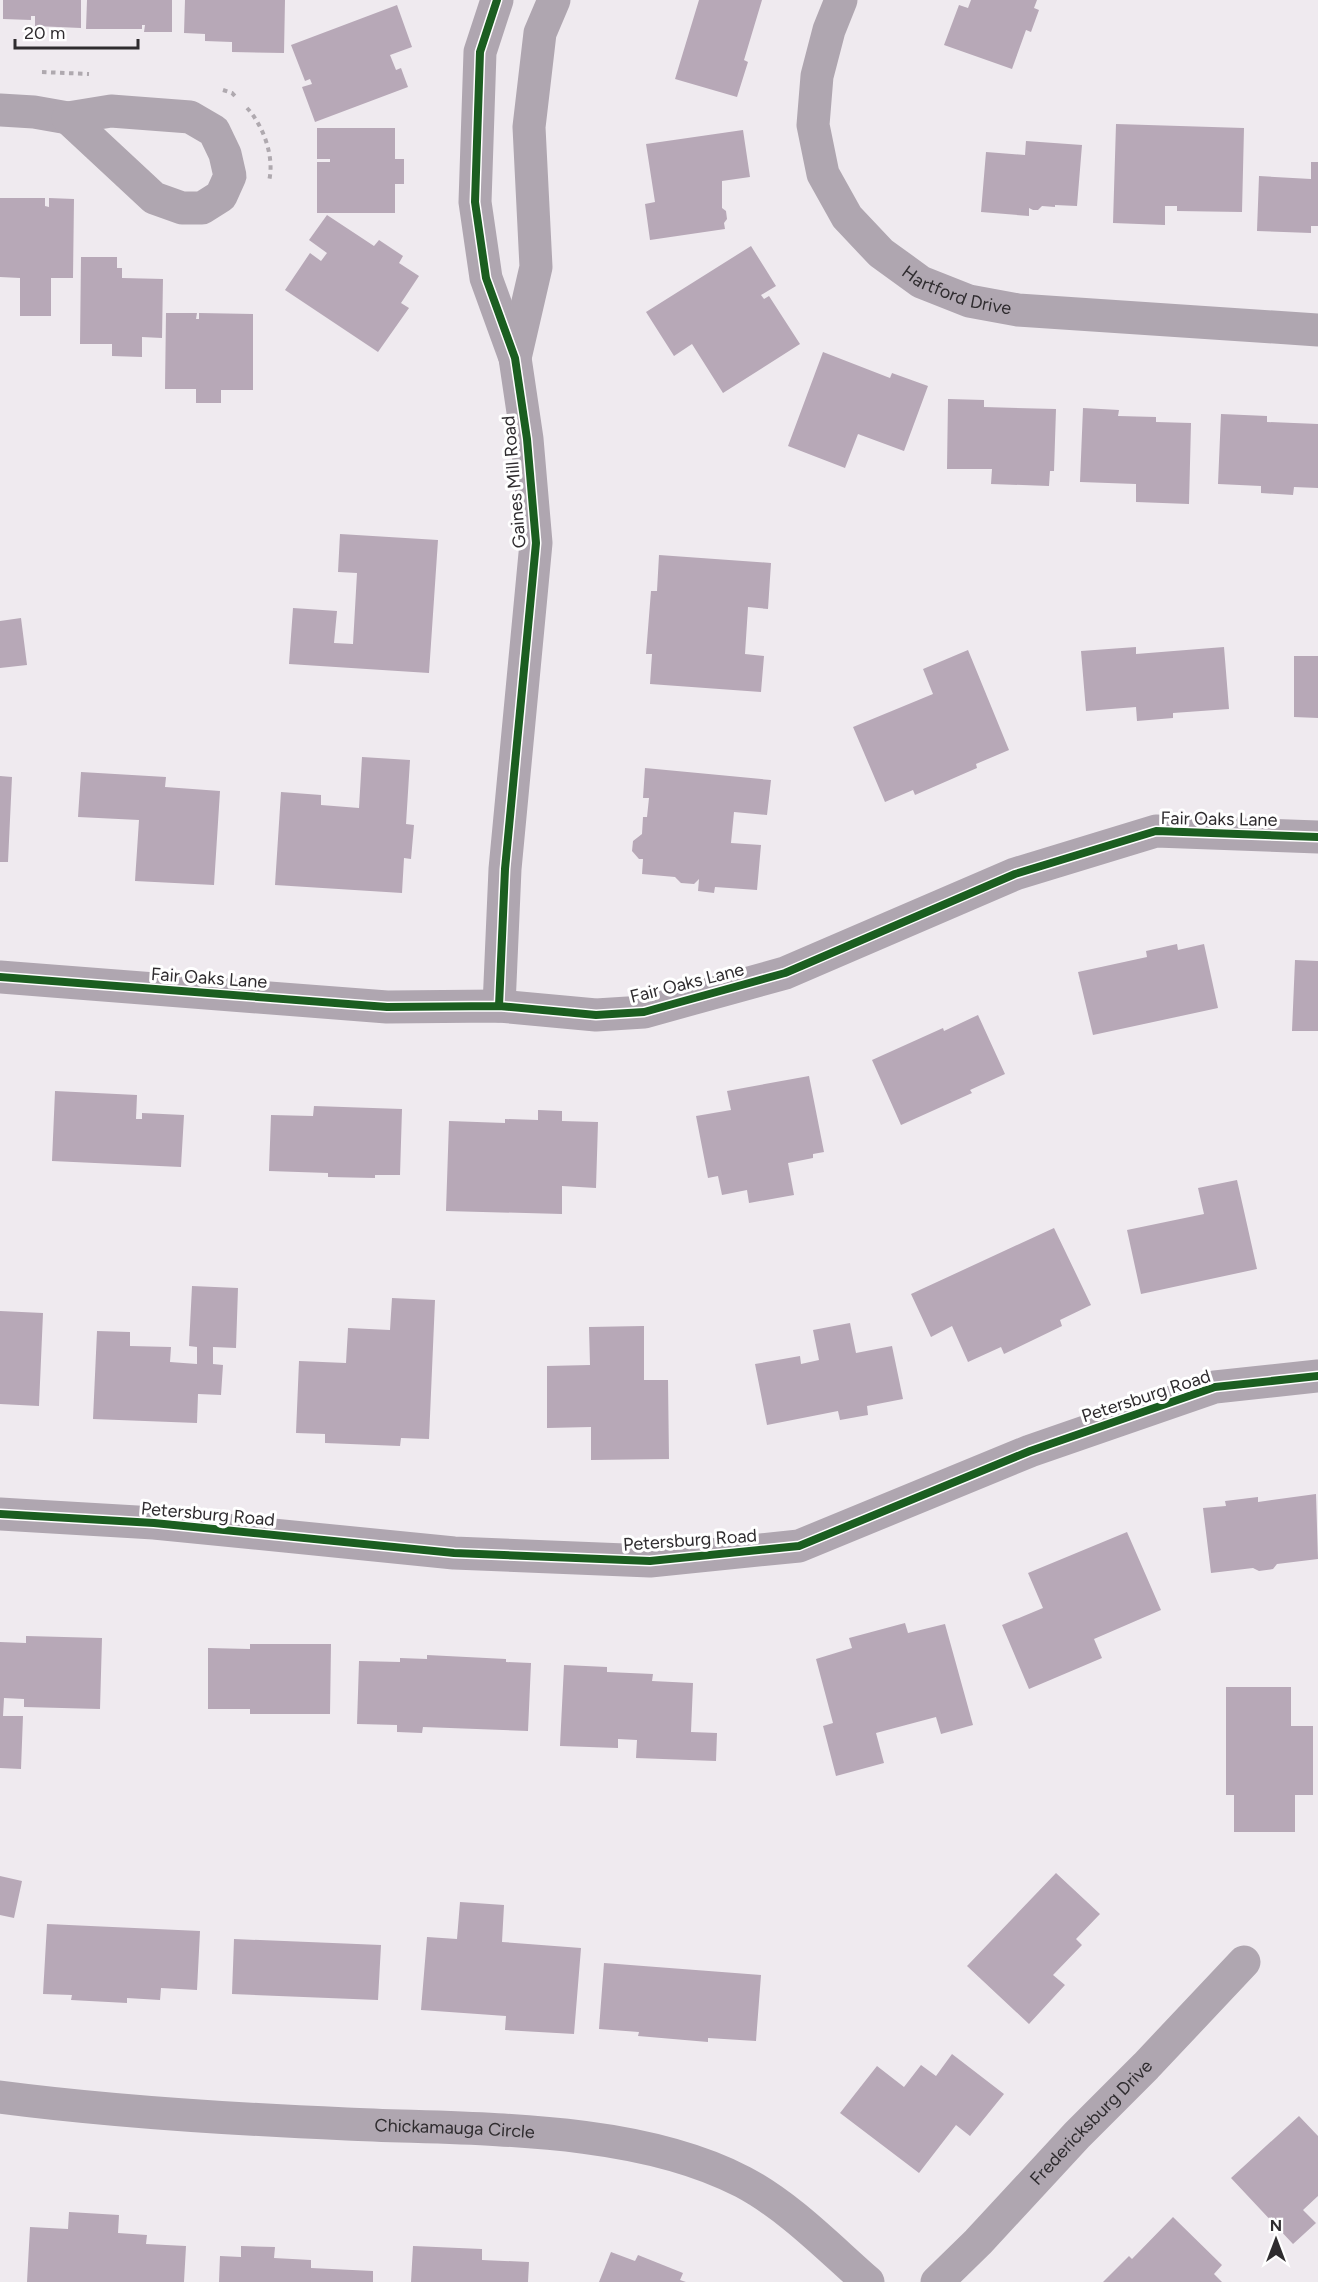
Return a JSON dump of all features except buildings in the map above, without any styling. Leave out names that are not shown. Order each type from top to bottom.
[{"type":"street","name":"Gaines Mill Road","points":[[497,0],[480,52],[475,202],[486,278],[515,358],[527,439],[537,543],[504,869],[499,1006]]},
{"type":"street","name":"Gaines Mill Road","points":[[515,358],[536,267],[529,127],[540,33],[554,0]]},
{"type":"street","name":"Hartford Drive","points":[[841,0],[830,30],[818,76],[813,125],[823,174],[847,217],[881,253],[921,282],[969,301],[1018,310],[1318,330]]},
{"type":"street","points":[[0,110],[34,112],[68,118]]},
{"type":"street","name":"Fair Oaks Lane","points":[[0,978],[387,1007],[499,1006],[596,1015],[644,1012],[785,973],[1015,874],[1156,831],[1318,837]]},
{"type":"street","name":"Petersburg Road","points":[[0,1514],[154,1523],[454,1553],[650,1562],[799,1546],[1030,1451],[1215,1388],[1318,1376]]},
{"type":"street","name":"Fredericksburg Drive","points":[[937,2282],[978,2242],[1077,2135],[1244,1962]]},
{"type":"street","name":"Chickamauga Circle","points":[[0,2097],[254,2120],[549,2133],[647,2149],[696,2163],[743,2182],[785,2210],[868,2282]]},
{"type":"cycle path","points":[[497,0],[480,52],[475,202],[486,278],[515,358],[527,439],[536,543],[505,869],[499,1006]]},
{"type":"cycle path","points":[[0,977],[387,1007],[499,1006],[596,1015],[644,1012],[785,973],[1015,874],[1156,831],[1318,837]]},
{"type":"cycle path","points":[[0,1514],[154,1523],[454,1553],[650,1561],[799,1546],[1030,1451],[1215,1387],[1318,1376]]}]
